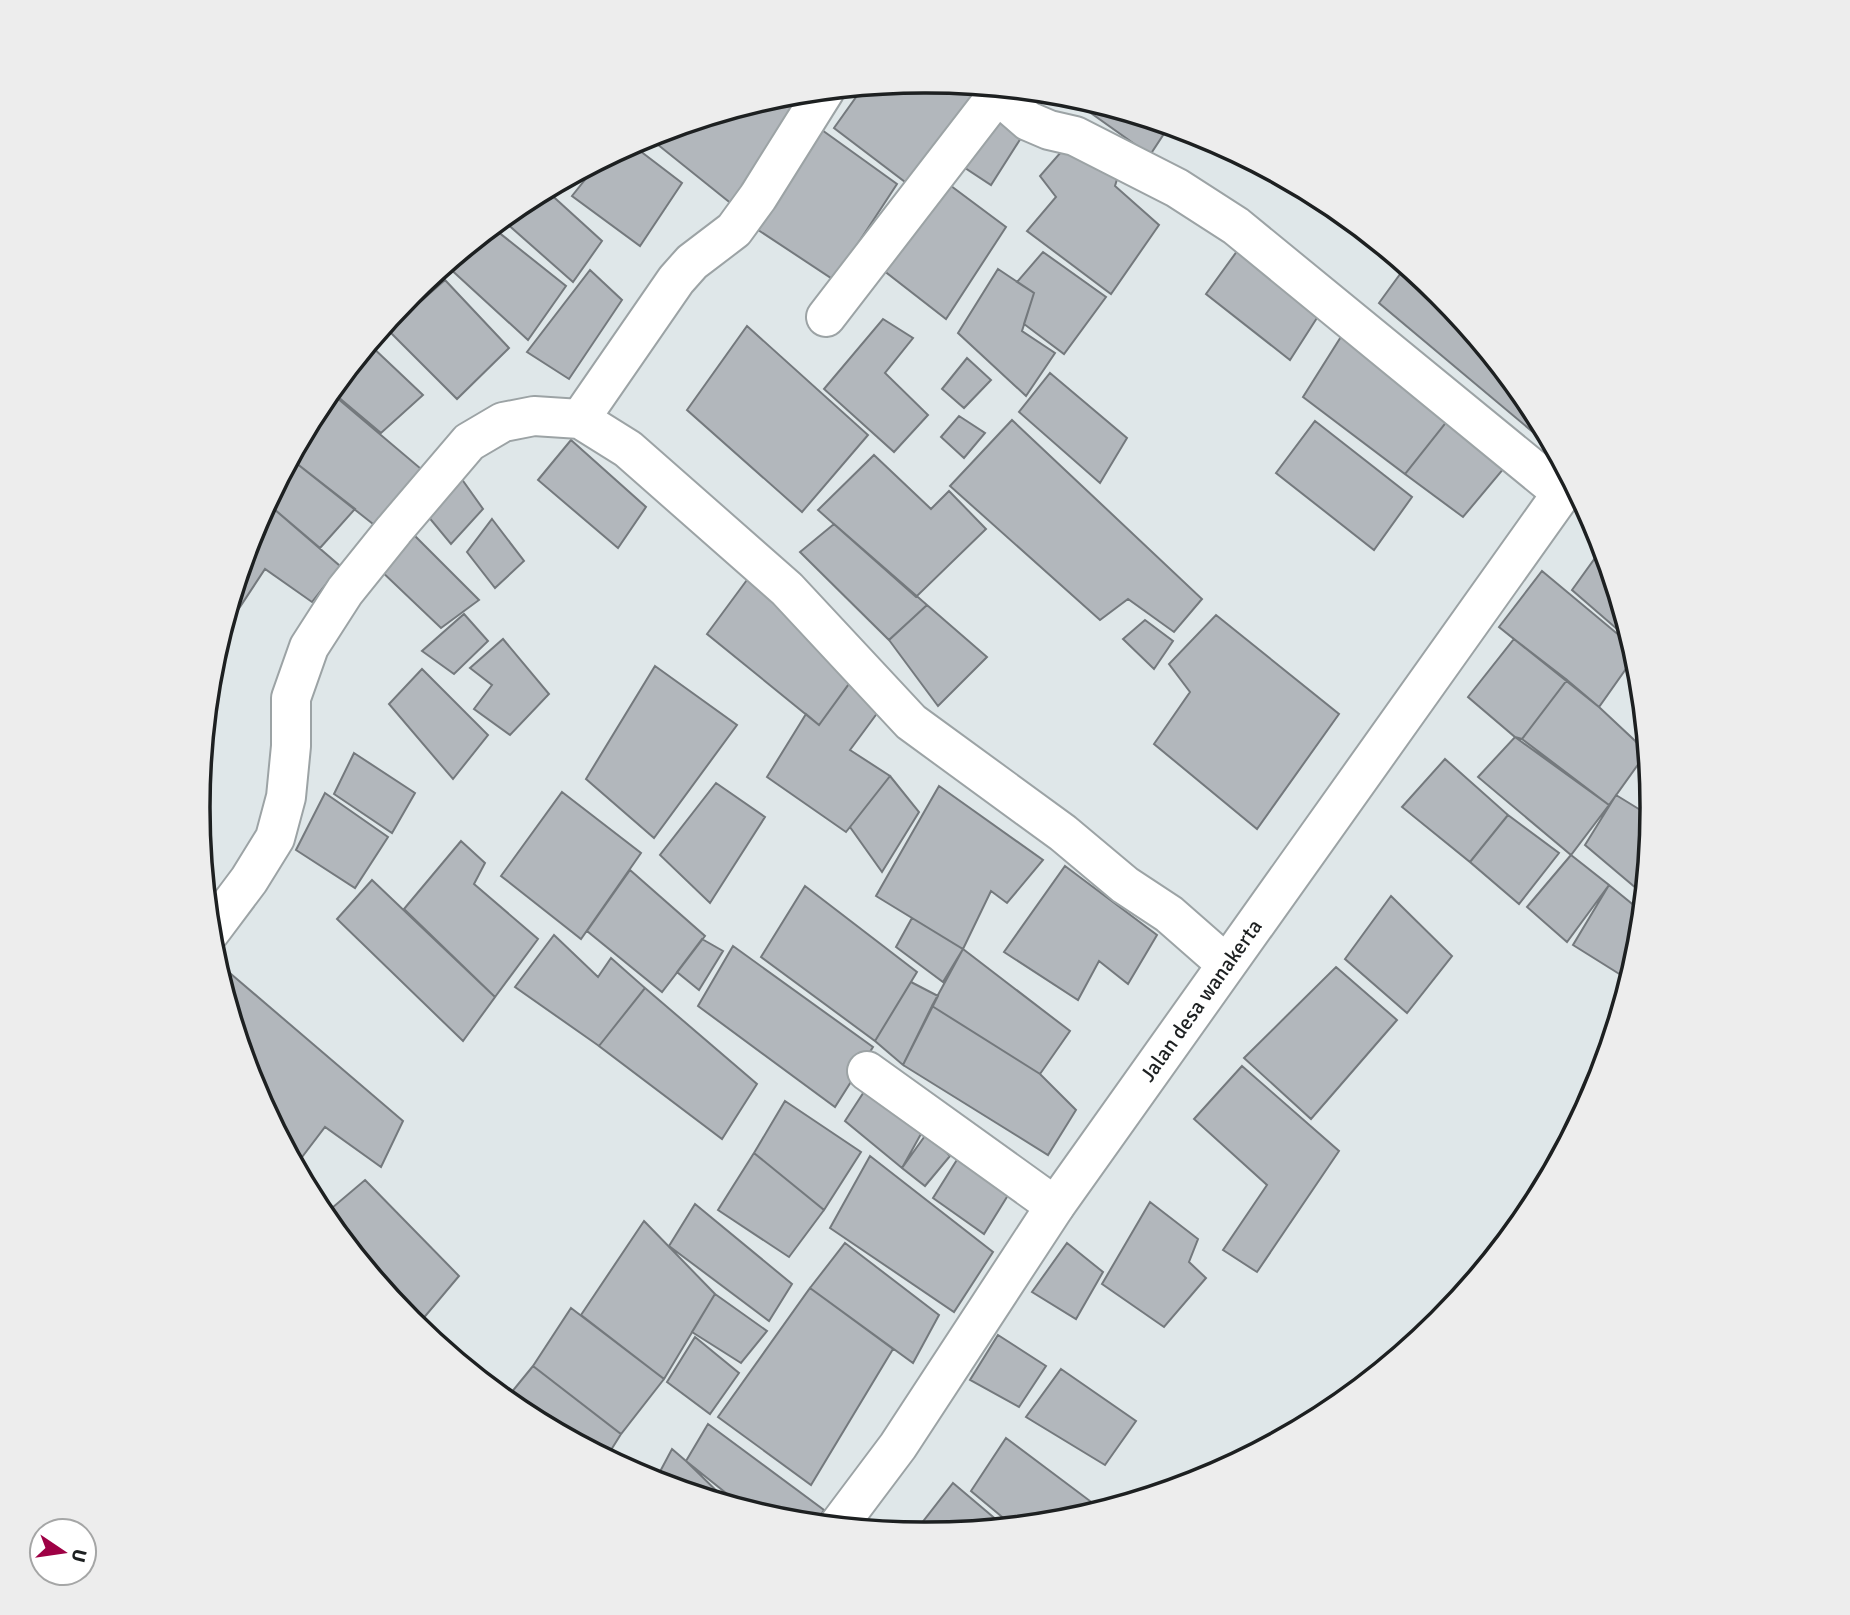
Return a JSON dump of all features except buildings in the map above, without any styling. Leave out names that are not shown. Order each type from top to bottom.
[{"type":"street","points":[[826,317],[993,96]]},
{"type":"street","points":[[1005,98],[1028,121],[1086,142],[1177,188],[1236,226],[1561,482]]},
{"type":"street","points":[[580,419],[676,280],[692,262],[734,230],[818,101]]},
{"type":"street","points":[[219,920],[249,880],[275,838],[286,797],[291,746],[291,698],[309,648],[345,591],[469,442],[503,422],[534,416],[580,419],[628,449],[787,589],[911,722],[1063,833],[1125,884],[1169,914],[1226,964]]},
{"type":"street","name":"Jalan desa wanakerta","points":[[845,1517],[898,1447],[1055,1206],[1564,487]]},
{"type":"street","points":[[867,1071],[1055,1206]]}]
